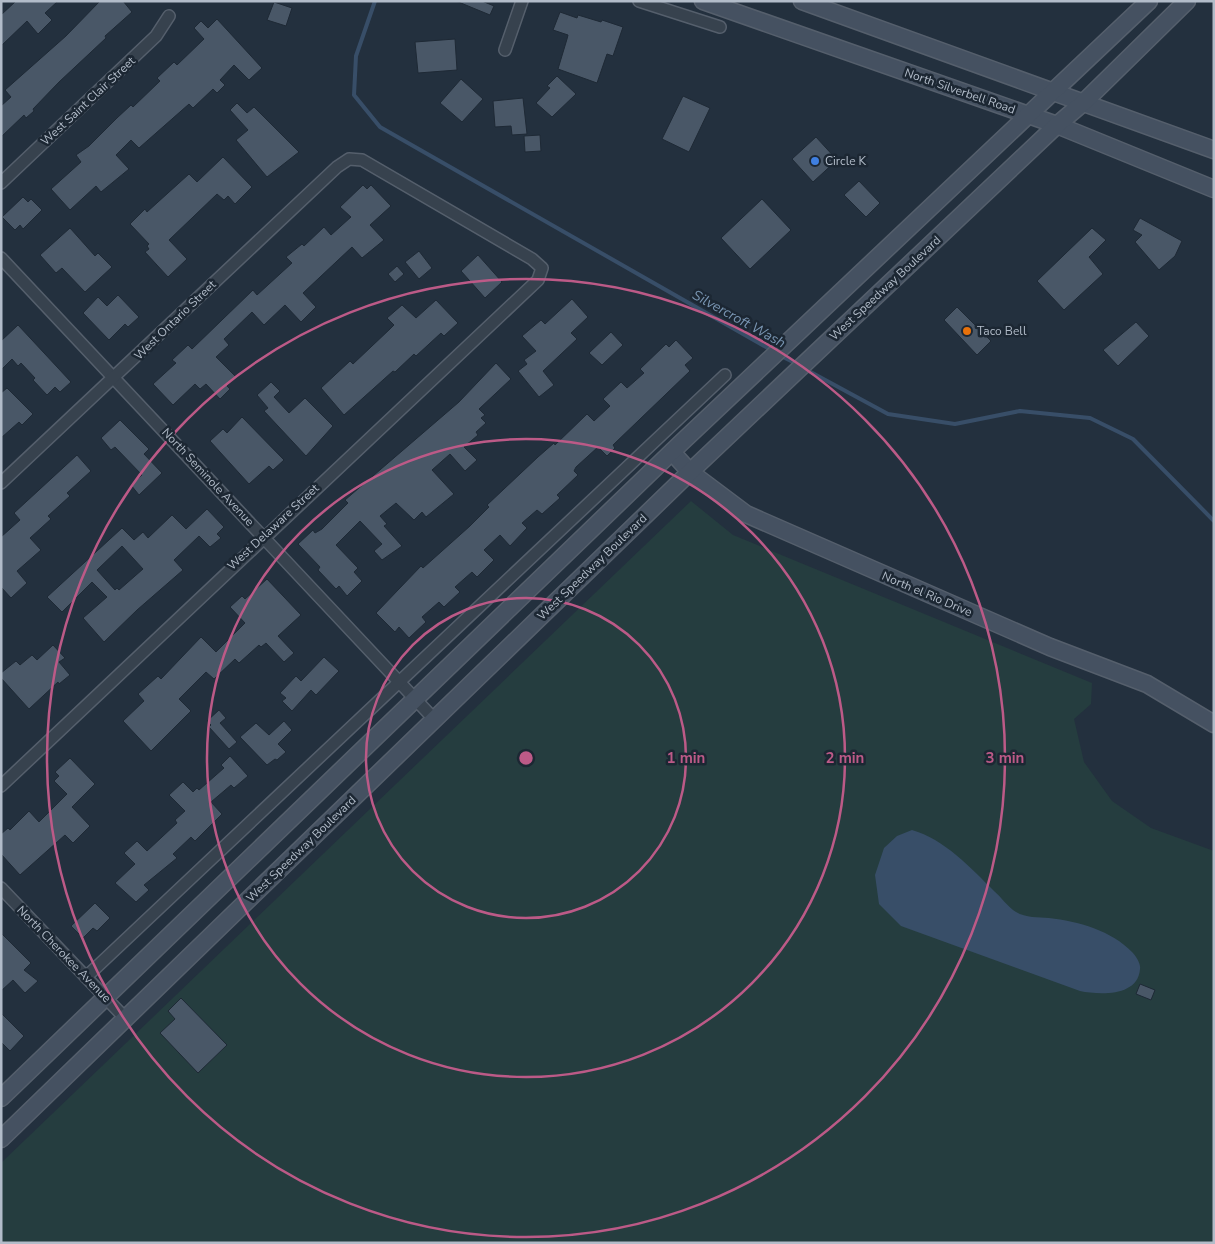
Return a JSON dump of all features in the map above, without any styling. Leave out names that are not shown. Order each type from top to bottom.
[{"type":"main road","name":"North Silverbell Road","points":[[703,1],[1028,114],[1214,189]]},
{"type":"main road","points":[[802,1],[1214,150]]},
{"type":"main road","points":[[1,1098],[672,452],[1149,1]]},
{"type":"main road","name":"West Speedway Boulevard","points":[[1,1139],[690,472],[1057,125],[1084,102],[1187,1]]},
{"type":"main road","points":[[865,269],[884,288]]},
{"type":"main road","name":"North el Rio Drive","points":[[672,452],[690,472],[746,514],[1050,647],[1147,684],[1214,724]]},
{"type":"street","points":[[505,50],[522,1]]},
{"type":"street","points":[[639,1],[720,27]]},
{"type":"street","name":"West Saint Clair Street","points":[[1,183],[156,36],[169,16]]},
{"type":"street","name":"West Ontario Street","points":[[1,483],[330,173],[349,159],[362,160],[532,259],[542,268]]},
{"type":"street","name":"North Seminole Avenue","points":[[1,258],[434,719]]},
{"type":"street","name":"West Delaware Street","points":[[1,786],[264,536],[538,280],[542,268]]},
{"type":"street","points":[[86,977],[398,681],[725,375]]},
{"type":"street","name":"North el Rio Drive","points":[[657,438],[672,452]]},
{"type":"street","name":"North Cherokee Avenue","points":[[1,888],[126,1019]]},
{"type":"green space","points":[[691,501],[733,535],[1092,683],[1091,704],[1074,719],[1084,762],[1112,801],[1151,828],[1214,851],[1214,1243],[1,1243],[1,1163]]},
{"type":"water","points":[[912,830],[924,834],[946,847],[1016,912],[1028,916],[1060,919],[1083,925],[1115,938],[1137,958],[1140,967],[1138,978],[1132,985],[1116,992],[1097,993],[1080,991],[901,926],[879,904],[875,875],[884,848],[897,836]]},
{"type":"building","points":[[16,1],[58,1],[45,13],[52,20],[38,34],[27,21],[1,46],[1,15]]},
{"type":"building","points":[[100,1],[123,1],[132,12],[59,82],[33,109],[34,111],[26,118],[24,115],[1,137],[1,106],[11,97],[5,90],[66,36]]},
{"type":"building","points":[[456,1],[482,1],[494,6],[490,15]]},
{"type":"building","points":[[274,2],[292,8],[286,26],[267,20]]},
{"type":"building","points":[[560,12],[577,18],[578,15],[601,22],[602,20],[623,27],[613,56],[607,54],[597,83],[558,69],[568,35],[553,30]]},
{"type":"building","points":[[217,19],[262,68],[249,80],[234,65],[220,80],[225,85],[217,93],[213,89],[193,108],[189,104],[139,148],[131,140],[116,155],[129,169],[101,192],[96,186],[70,210],[51,189],[81,162],[76,155],[89,146],[131,105],[133,107],[160,81],[157,78],[174,62],[177,65],[204,39],[194,28],[201,21],[208,28]]},
{"type":"building","points":[[455,39],[457,70],[418,73],[415,42]]},
{"type":"building","points":[[557,76],[576,94],[552,117],[536,103],[550,88],[547,86]]},
{"type":"building","points":[[461,79],[483,99],[462,122],[440,103]]},
{"type":"building","points":[[683,96],[710,108],[689,152],[662,139]]},
{"type":"building","points":[[523,98],[527,134],[512,135],[511,126],[495,127],[493,101]]},
{"type":"building","points":[[237,103],[247,113],[254,107],[299,152],[267,177],[236,140],[248,130],[230,110]]},
{"type":"building","points":[[540,135],[541,151],[525,152],[524,136]]},
{"type":"building","name":"Circle K","points":[[816,137],[837,160],[813,182],[792,159]]},
{"type":"building","points":[[223,157],[252,187],[235,204],[228,196],[224,200],[217,194],[169,240],[187,259],[168,277],[145,252],[149,249],[147,246],[149,244],[130,224],[145,209],[147,212],[189,174],[197,182]]},
{"type":"building","name":"Circle K","points":[[859,181],[880,203],[866,217],[844,195]]},
{"type":"building","points":[[363,185],[367,189],[371,185],[391,206],[370,225],[384,240],[362,258],[352,247],[303,293],[316,307],[301,322],[285,305],[264,325],[252,312],[224,339],[229,345],[216,357],[236,377],[227,386],[230,389],[220,399],[206,384],[200,389],[195,384],[173,405],[153,384],[176,363],[172,360],[188,345],[192,349],[253,290],[257,295],[292,263],[286,257],[302,244],[304,246],[324,227],[331,235],[351,217],[340,207]]},
{"type":"building","points":[[23,197],[28,202],[31,199],[42,210],[23,229],[20,225],[15,230],[2,217]]},
{"type":"building","points":[[762,199],[791,230],[750,269],[721,238]]},
{"type":"building","points":[[1140,218],[1182,241],[1175,256],[1159,270],[1135,242],[1142,235],[1133,230]]},
{"type":"building","points":[[70,228],[95,256],[98,253],[112,267],[85,292],[62,268],[56,273],[40,255]]},
{"type":"building","points":[[1092,228],[1106,240],[1089,257],[1103,274],[1064,310],[1037,281]]},
{"type":"building","points":[[419,251],[432,268],[419,279],[405,262]]},
{"type":"building","points":[[478,255],[502,282],[485,298],[461,271]]},
{"type":"building","points":[[397,266],[404,274],[395,282],[388,274]]},
{"type":"building","points":[[118,295],[139,317],[128,327],[125,324],[109,340],[83,313],[98,297],[107,306]]},
{"type":"building","points":[[572,299],[588,317],[571,333],[577,339],[543,371],[554,385],[539,397],[518,371],[527,364],[524,360],[536,351],[522,336],[541,320],[545,324]]},
{"type":"building","points":[[436,300],[458,323],[444,336],[441,333],[416,356],[414,354],[344,415],[321,388],[350,361],[353,364],[394,325],[387,318],[402,305],[416,318]]},
{"type":"building","name":"Taco Bell","points":[[957,307],[991,341],[977,355],[944,320]]},
{"type":"building","points":[[1136,322],[1149,336],[1118,366],[1103,350]]},
{"type":"building","points":[[18,325],[71,382],[60,392],[55,387],[47,395],[21,363],[18,366],[12,359],[1,370],[1,341]]},
{"type":"building","points":[[611,332],[623,345],[602,365],[589,353]]},
{"type":"building","points":[[676,340],[693,358],[685,365],[690,371],[613,445],[615,448],[607,456],[598,447],[576,467],[574,471],[578,475],[557,495],[560,498],[542,514],[537,510],[522,523],[527,528],[510,546],[500,535],[484,550],[494,560],[477,577],[472,572],[455,587],[460,592],[444,607],[439,602],[422,617],[426,622],[409,638],[399,627],[395,632],[376,613],[421,566],[423,568],[470,526],[489,507],[487,505],[538,457],[554,443],[555,445],[587,414],[594,421],[610,406],[603,399],[621,382],[627,388],[644,373],[640,369],[666,344],[669,347]]},
{"type":"building","points":[[496,363],[511,379],[479,409],[485,415],[481,418],[486,423],[476,432],[478,435],[464,447],[477,460],[465,471],[450,454],[432,470],[454,494],[426,517],[422,512],[414,520],[396,503],[380,516],[387,524],[384,526],[402,546],[382,560],[374,551],[382,544],[360,521],[336,545],[358,568],[354,572],[362,581],[347,596],[339,586],[336,589],[318,570],[320,567],[298,544],[313,530],[315,533],[322,529],[348,503],[345,500],[459,402]]},
{"type":"building","points":[[271,382],[280,391],[274,397],[289,413],[305,398],[333,426],[306,456],[264,411],[268,408],[257,395]]},
{"type":"building","points":[[7,388],[33,414],[22,425],[19,422],[1,438],[1,393]]},
{"type":"building","points":[[242,417],[284,460],[273,470],[269,466],[249,484],[210,441],[223,429],[227,433]]},
{"type":"building","points":[[120,420],[149,449],[144,454],[162,473],[139,495],[131,485],[142,475],[115,447],[111,450],[101,438]]},
{"type":"building","points":[[77,455],[91,471],[67,493],[70,496],[48,516],[51,519],[30,538],[41,550],[17,571],[27,583],[11,598],[1,587],[1,537],[20,520],[14,513]]},
{"type":"building","points":[[207,509],[224,527],[217,534],[221,538],[210,547],[199,536],[174,560],[183,570],[104,642],[83,618],[107,597],[92,582],[62,612],[47,597],[122,528],[134,540],[143,532],[148,538],[172,515],[186,529]],"holes":[[[122,546],[143,569],[119,590],[117,588],[115,590],[97,570]]]},
{"type":"building","points":[[267,579],[301,615],[278,636],[294,653],[284,662],[266,643],[261,647],[259,645],[239,663],[235,659],[214,679],[206,672],[179,699],[191,711],[151,751],[123,721],[144,701],[138,694],[158,676],[161,679],[201,637],[216,652],[245,623],[230,607],[242,596],[245,599]]},
{"type":"building","points":[[53,645],[65,658],[59,662],[70,675],[59,684],[58,682],[29,709],[1,678],[1,673],[16,661],[20,665],[32,655],[37,660]]},
{"type":"building","points":[[324,657],[339,671],[316,695],[311,690],[292,711],[282,701],[286,698],[280,693],[296,676],[301,681]]},
{"type":"building","points":[[219,710],[226,718],[220,723],[237,742],[229,749],[209,727],[211,725],[207,721]]},
{"type":"building","points":[[284,721],[292,730],[278,744],[286,752],[277,760],[275,759],[267,765],[240,737],[256,723],[269,735]]},
{"type":"building","points":[[230,756],[248,776],[234,788],[231,785],[211,802],[222,814],[195,841],[191,837],[173,854],[177,858],[144,885],[149,890],[136,902],[115,883],[135,864],[124,853],[137,841],[147,851],[177,823],[175,820],[185,811],[169,795],[183,782],[193,792],[197,788],[199,790],[224,768],[221,765]]},
{"type":"building","points":[[70,758],[95,784],[72,807],[90,826],[73,843],[65,835],[20,875],[1,854],[1,834],[8,828],[10,830],[29,811],[39,822],[67,794],[54,781],[59,776],[55,772]]},
{"type":"building","points":[[95,903],[110,918],[97,931],[93,928],[83,938],[71,926]]},
{"type":"building","points":[[1,933],[31,963],[24,970],[38,981],[25,993],[13,980],[1,991]]},
{"type":"building","points":[[1140,984],[1155,990],[1151,1000],[1136,994]]},
{"type":"building","points":[[181,998],[227,1045],[198,1073],[160,1033],[175,1019],[168,1011]]},
{"type":"building","points":[[1,1013],[24,1036],[10,1051],[1,1042]]},
{"type":"waterway","name":"Silvercroft Wash","points":[[375,1],[356,56],[354,95],[380,127],[773,351]]},
{"type":"waterway","name":"Silvercroft Wash","points":[[781,356],[797,364]]},
{"type":"waterway","name":"Silvercroft Wash","points":[[805,369],[888,414],[955,424],[1020,411],[1090,418],[1133,439],[1214,521]]},
{"type":"place","name":"Circle K","points":[[815,161]]},
{"type":"place","name":"Taco Bell","points":[[967,331]]}]
